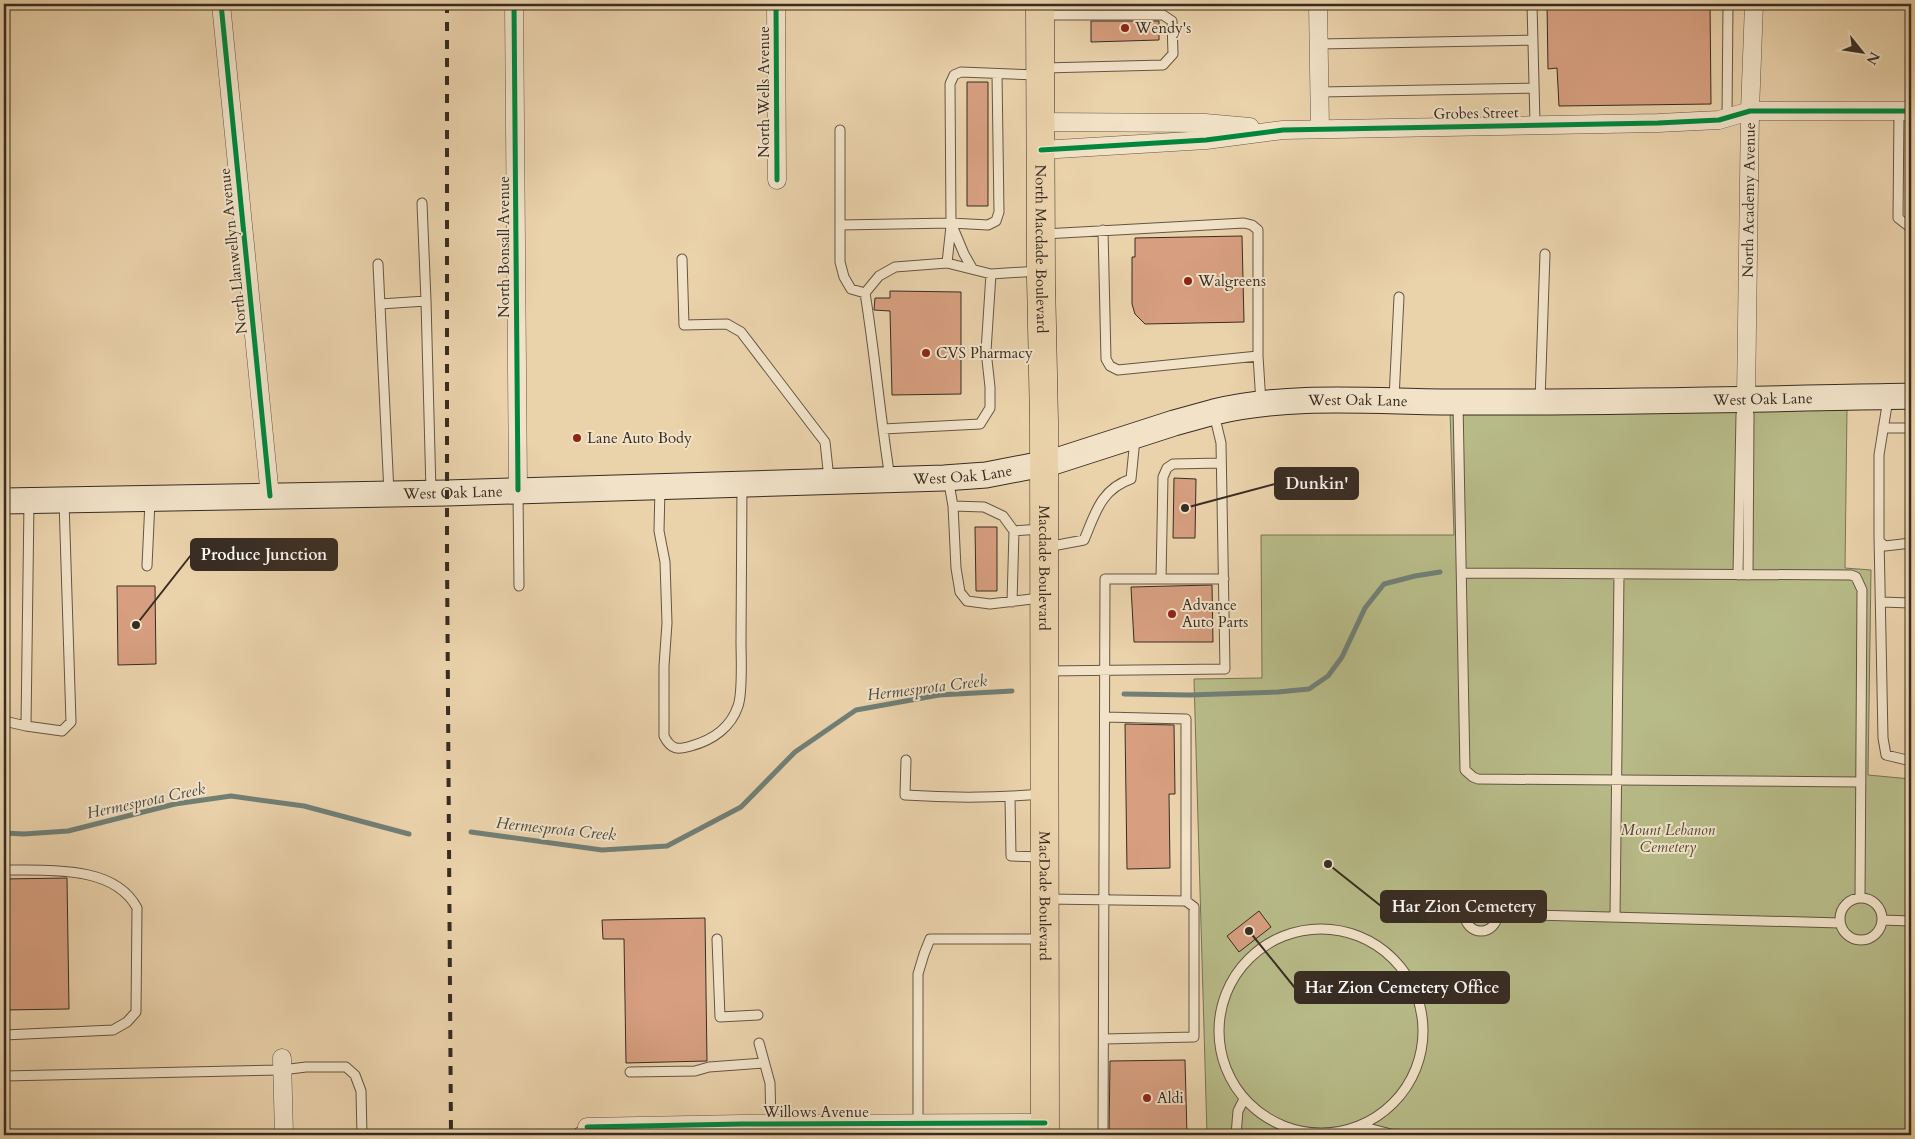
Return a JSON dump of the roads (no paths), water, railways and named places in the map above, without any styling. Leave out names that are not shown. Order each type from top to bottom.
[{"type":"main road","name":"North Macdade Boulevard","points":[[1040,9],[1043,464]]},
{"type":"main road","name":"West Oak Lane","points":[[4,501],[390,494],[948,478],[986,475],[1043,464],[1214,412],[1261,404],[1317,400],[1458,402],[1903,396]]},
{"type":"main road","name":"Macdade Boulevard","points":[[1043,464],[1043,671]]},
{"type":"main road","name":"MacDade Boulevard","points":[[1043,671],[1045,1129]]},
{"type":"street","name":"North Llanwellyn Avenue","points":[[221,4],[270,496]]},
{"type":"street","name":"North Bonsall Avenue","points":[[514,4],[518,490]]},
{"type":"street","name":"North Wells Avenue","points":[[776,4],[777,180]]},
{"type":"street","points":[[1318,4],[1320,129]]},
{"type":"street","name":"North Academy Avenue","points":[[1746,398],[1750,111],[1754,4]]},
{"type":"street","name":"Grobes Street","points":[[1041,150],[1197,140],[1283,130],[1658,123],[1719,120],[1750,111],[1905,111]]},
{"type":"street","name":"Grobes Street","points":[[1040,122],[1205,122],[1283,130]]},
{"type":"street","points":[[282,1064],[284,1135]]},
{"type":"street","name":"Willows Avenue","points":[[581,1131],[742,1130],[771,1124],[918,1124],[1045,1129]]},
{"type":"lane","points":[[1532,4],[1535,124]]},
{"type":"lane","points":[[1727,118],[1728,4]]},
{"type":"lane","points":[[947,263],[951,223],[950,84],[954,75],[961,72],[997,74],[1163,65],[1173,54],[1172,21],[1163,15],[1040,9]]},
{"type":"lane","points":[[1319,44],[1533,40]]},
{"type":"lane","points":[[840,225],[951,223],[988,225],[996,221],[999,212],[997,74]]},
{"type":"lane","points":[[1320,92],[1534,88]]},
{"type":"lane","points":[[1905,111],[1898,218],[1911,228]]},
{"type":"lane","points":[[840,130],[840,262],[844,278],[851,289],[865,293]]},
{"type":"lane","points":[[422,203],[431,493]]},
{"type":"lane","points":[[951,223],[972,268]]},
{"type":"lane","points":[[1041,234],[1244,223],[1252,225],[1258,230],[1258,356],[1261,404]]},
{"type":"lane","points":[[1103,230],[1106,359],[1110,366],[1118,370],[1258,356]]},
{"type":"lane","points":[[1540,401],[1545,254]]},
{"type":"lane","points":[[682,258],[684,325],[727,324],[741,332],[825,442],[830,482]]},
{"type":"lane","points":[[890,480],[865,293],[879,276],[896,267],[947,263],[991,274],[1041,271]]},
{"type":"lane","points":[[378,264],[390,494]]},
{"type":"lane","points":[[882,429],[980,424],[990,408],[986,351],[991,274]]},
{"type":"lane","points":[[1394,401],[1399,297]]},
{"type":"lane","points":[[380,304],[426,301]]},
{"type":"lane","points":[[1903,396],[1883,428],[1879,455],[1883,738],[1886,755],[1911,761]]},
{"type":"lane","points":[[1903,396],[1911,442]]},
{"type":"lane","points":[[1743,575],[1749,415],[1746,398]]},
{"type":"lane","points":[[1458,402],[1466,770],[1468,774],[1478,779],[1861,782]]},
{"type":"lane","points":[[1043,671],[1225,669],[1221,443],[1214,412]]},
{"type":"lane","points":[[1883,428],[1910,428]]},
{"type":"lane","points":[[1014,531],[1044,538],[1084,540],[1096,509],[1108,492],[1120,483],[1131,480],[1136,436]]},
{"type":"lane","points":[[1161,579],[1163,477],[1167,468],[1173,464],[1221,463]]},
{"type":"lane","points":[[948,478],[953,506],[956,568],[960,592],[967,601],[990,604],[1044,598]]},
{"type":"lane","points":[[660,487],[659,531],[665,562],[667,623],[664,666],[664,736],[667,743],[679,750],[696,745],[723,731],[733,718],[738,705],[741,648],[742,484]]},
{"type":"lane","points":[[518,490],[519,586]]},
{"type":"lane","points":[[147,566],[150,498]]},
{"type":"lane","points":[[26,726],[29,500]]},
{"type":"lane","points":[[4,721],[62,731],[71,722],[64,500]]},
{"type":"lane","points":[[953,506],[984,507],[1004,516],[1014,531],[1012,602]]},
{"type":"lane","points":[[1880,542],[1885,546],[1911,543]]},
{"type":"lane","points":[[1463,573],[1851,575],[1856,577],[1862,590],[1860,898]]},
{"type":"lane","points":[[1615,917],[1619,574]]},
{"type":"lane","points":[[1103,1135],[1105,579],[1224,579]]},
{"type":"lane","points":[[1881,602],[1911,603]]},
{"type":"lane","points":[[1105,717],[1186,719],[1186,901]]},
{"type":"lane","points":[[906,760],[905,795],[1010,797],[1044,794]]},
{"type":"lane","points":[[1010,797],[1011,856],[1044,857]]},
{"type":"lane","points":[[4,870],[62,871],[80,873],[106,881],[122,889],[131,897],[137,908],[137,917],[136,1012],[128,1022],[113,1030],[4,1035]]},
{"type":"lane","points":[[1860,898],[1869,899],[1876,904],[1881,912],[1882,920],[1876,934],[1862,940],[1848,935],[1840,923],[1844,907],[1850,901],[1860,898]]},
{"type":"lane","points":[[1045,899],[1186,901],[1194,907],[1194,1037],[1104,1039]]},
{"type":"lane","points":[[1498,914],[1840,923]]},
{"type":"lane","points":[[1882,920],[1911,921]]},
{"type":"lane","points":[[1327,928],[1361,936],[1390,954],[1412,981],[1423,1014],[1422,1048],[1411,1081],[1390,1107],[1360,1126],[1330,1133],[1298,1131],[1269,1119],[1244,1099],[1226,1070],[1219,1037],[1223,1002],[1238,971],[1262,947],[1293,932],[1327,928]]},
{"type":"lane","points":[[717,939],[720,1017],[758,1015]]},
{"type":"lane","points":[[918,1124],[918,974],[930,940],[1045,939]]},
{"type":"lane","points":[[759,1043],[770,1083],[771,1124]]},
{"type":"lane","points":[[630,1072],[694,1071],[709,1067],[764,1063]]},
{"type":"lane","points":[[4,1076],[282,1064],[346,1068],[355,1075],[361,1091],[362,1135]]},
{"type":"lane","points":[[1236,1135],[1238,1111],[1244,1099]]},
{"type":"lane","points":[[1360,1126],[1391,1134],[1410,1135]]},
{"type":"waterway","name":"Hermesprota Creek","points":[[1124,694],[1190,695],[1309,689],[1328,676],[1342,657],[1365,608],[1384,584],[1440,572]]},
{"type":"waterway","name":"Hermesprota Creek","points":[[471,832],[602,850],[667,846],[741,807],[795,752],[856,710],[939,695],[1012,691]]},
{"type":"waterway","name":"Hermesprota Creek","points":[[4,833],[24,834],[68,831],[175,804],[231,796],[304,806],[409,834]]},
{"type":"railway","points":[[447,4],[447,557],[451,1135]]},
{"type":"place","name":"Wendy's","points":[[1125,28]]},
{"type":"place","name":"Walgreens","points":[[1188,281]]},
{"type":"place","name":"CVS Pharmacy","points":[[926,353]]},
{"type":"place","name":"Lane Auto Body","points":[[577,438]]},
{"type":"place","name":"Dunkin'","points":[[1185,508]]},
{"type":"place","name":"Advance Auto Parts","points":[[1172,614]]},
{"type":"place","name":"Produce Junction","points":[[136,625]]},
{"type":"place","name":"Har Zion Cemetery","points":[[1328,864]]},
{"type":"place","name":"Har Zion Cemetery Office","points":[[1249,931]]},
{"type":"place","name":"Aldi","points":[[1147,1098]]},
{"type":"park label","name":"Mount Lebanon Cemetery","points":[[1668,838]]}]
